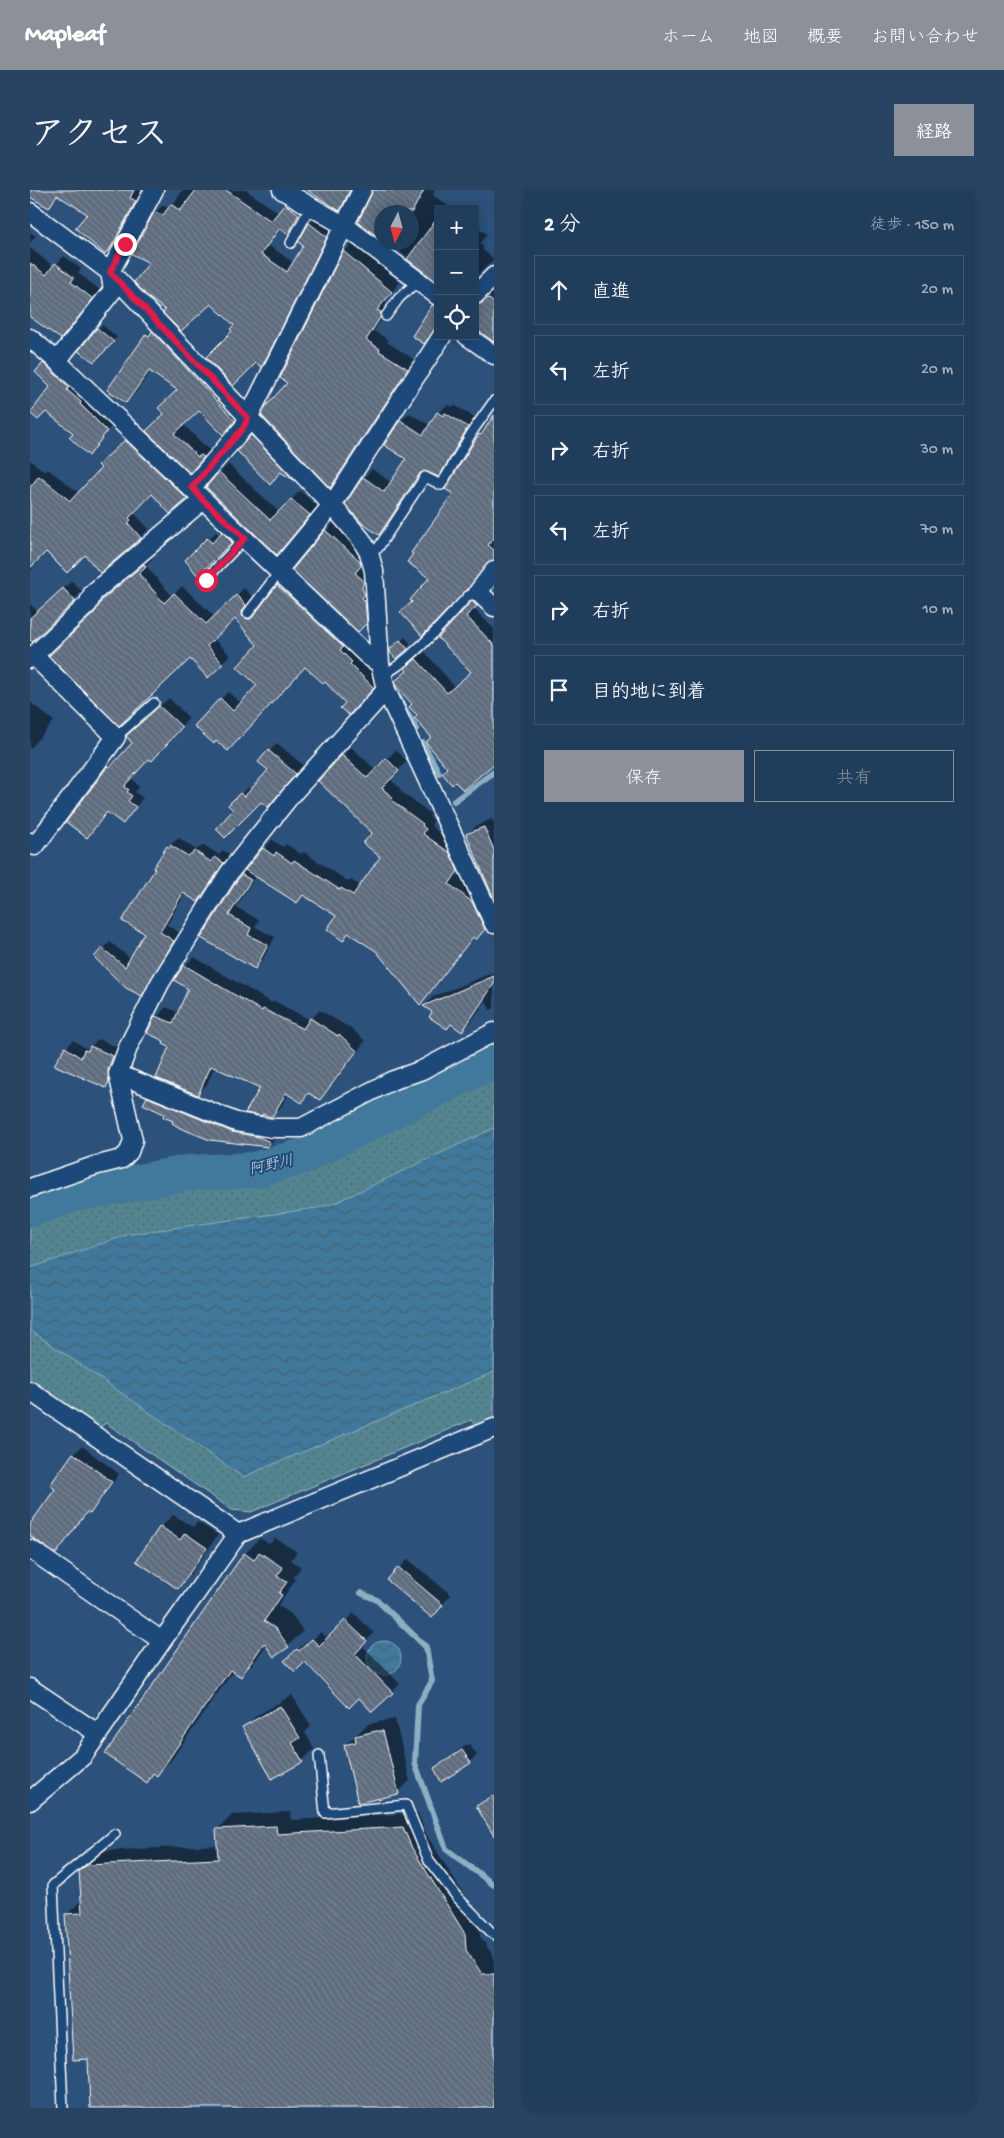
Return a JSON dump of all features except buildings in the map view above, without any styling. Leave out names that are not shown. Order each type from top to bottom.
[{"type":"street","points":[[57,361],[114,290],[110,272],[154,190]]},
{"type":"street","points":[[282,190],[346,226],[437,295]]},
{"type":"street","points":[[32,847],[116,737],[32,658],[88,604],[93,593],[197,494],[243,428],[346,226],[362,190]]},
{"type":"street","points":[[30,212],[110,272],[332,505],[361,539],[370,553],[374,571],[383,676],[230,873],[160,983],[129,1045],[118,1074],[133,1140],[129,1152],[122,1159],[94,1166],[30,1188]]},
{"type":"street","points":[[479,291],[494,276]]},
{"type":"street","points":[[280,570],[332,505],[439,340]]},
{"type":"street","points":[[473,340],[494,355]]},
{"type":"street","points":[[32,344],[57,361],[280,570],[368,656],[383,676],[494,924]]},
{"type":"street","points":[[494,571],[478,592],[494,607]]},
{"type":"street","points":[[118,1074],[236,1122],[272,1128],[301,1128],[392,1081],[422,1070],[494,1032]]},
{"type":"street","points":[[32,1397],[238,1534]]},
{"type":"street","points":[[30,1801],[83,1756],[97,1733],[238,1534],[494,1428]]},
{"type":"street","points":[[30,1549],[162,1641]]},
{"type":"street","points":[[30,1688],[97,1733]]},
{"type":"lane","points":[[291,243],[311,206]]},
{"type":"lane","points":[[386,316],[399,298],[418,280]]},
{"type":"lane","points":[[370,553],[378,548],[425,477],[441,485],[474,429],[494,401]]},
{"type":"lane","points":[[206,580],[245,538]]},
{"type":"lane","points":[[248,612],[280,570]]},
{"type":"lane","points":[[383,676],[418,648],[468,596],[478,592]]},
{"type":"lane","points":[[116,737],[154,703]]},
{"type":"lane","points":[[320,1755],[325,1813],[406,1805],[429,1861],[457,1897],[494,1935]]},
{"type":"lane","points":[[63,2108],[53,1885],[115,1834]]},
{"type":"green space","points":[[494,1072],[494,1421],[477,1428],[471,1420],[251,1512],[232,1510],[106,1423],[98,1429],[30,1383],[30,1219],[86,1199],[279,1173],[321,1160]]},
{"type":"water","points":[[494,1128],[494,1372],[243,1477],[30,1330],[30,1268],[130,1234],[317,1208],[337,1202]]},
{"type":"water","points":[[384,1641],[396,1646],[401,1658],[396,1670],[384,1675],[372,1670],[367,1658],[372,1646]]},
{"type":"waterway","points":[[396,692],[416,729]]},
{"type":"waterway","points":[[423,743],[439,773]]},
{"type":"waterway","points":[[454,801],[494,772]]},
{"type":"waterway","name":"阿野川","points":[[30,1209],[74,1194],[187,1173],[254,1170],[303,1156],[494,1060]]},
{"type":"waterway","points":[[361,1593],[377,1600],[426,1647],[432,1681],[418,1705],[415,1763],[446,1849],[494,1885]]},
{"type":"route","points":[[125,244],[110,272],[248,418],[243,428],[192,487],[203,500],[245,538],[206,580]]}]
